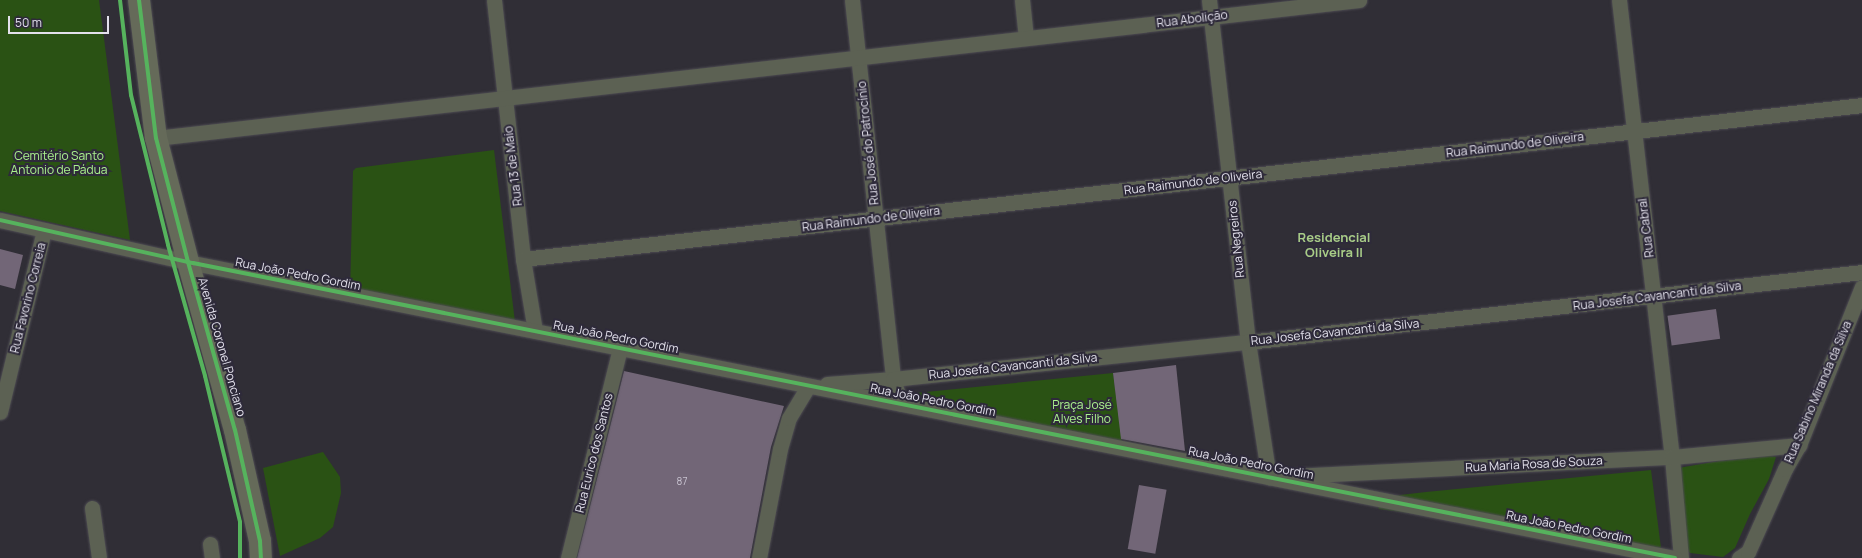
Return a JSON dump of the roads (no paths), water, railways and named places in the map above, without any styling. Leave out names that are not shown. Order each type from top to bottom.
[{"type":"main road","name":"Avenida Coronel Ponciano","points":[[139,0],[156,138],[188,262],[235,430],[260,541],[261,558]]},
{"type":"street","name":"Rua 13 de Maio","points":[[494,0],[523,259],[535,331]]},
{"type":"street","name":"Rua José do Patrocínio","points":[[852,0],[894,379],[901,404]]},
{"type":"street","points":[[1022,0],[1026,38]]},
{"type":"street","name":"Rua Negreiros","points":[[1209,0],[1248,342],[1269,477]]},
{"type":"street","name":"Rua Abolição","points":[[156,138],[1359,0]]},
{"type":"street","name":"Rua Cabral","points":[[1619,0],[1672,457],[1681,558]]},
{"type":"street","name":"Rua Raimundo de Oliveira","points":[[523,259],[1862,105]]},
{"type":"street","name":"Rua João Pedro Gordim","points":[[0,220],[188,262],[1675,558]]},
{"type":"street","name":"Rua Favorino Correia","points":[[0,412],[44,230]]},
{"type":"street","name":"Rua Josefa Cavancanti da Silva","points":[[808,386],[894,379],[1248,342],[1862,272]]},
{"type":"street","name":"Rua Sabino Miranda da Silva","points":[[1740,558],[1748,552],[1785,469],[1799,445],[1862,287]]},
{"type":"street","name":"Rua Eurico dos Santos","points":[[568,558],[620,348]]},
{"type":"street","points":[[759,558],[780,449],[789,418],[808,386]]},
{"type":"street","name":"Rua Maria Rosa de Souza","points":[[1269,477],[1672,457],[1799,445]]},
{"type":"street","points":[[92,508],[99,558]]},
{"type":"district","name":"Residencial Oliveira II","points":[[1334,246]]},
{"type":"park label","name":"Cemitério Santo Antonio de Pádua","points":[[59,163]]},
{"type":"park label","name":"Praça José Alves Filho","points":[[1082,412]]}]
